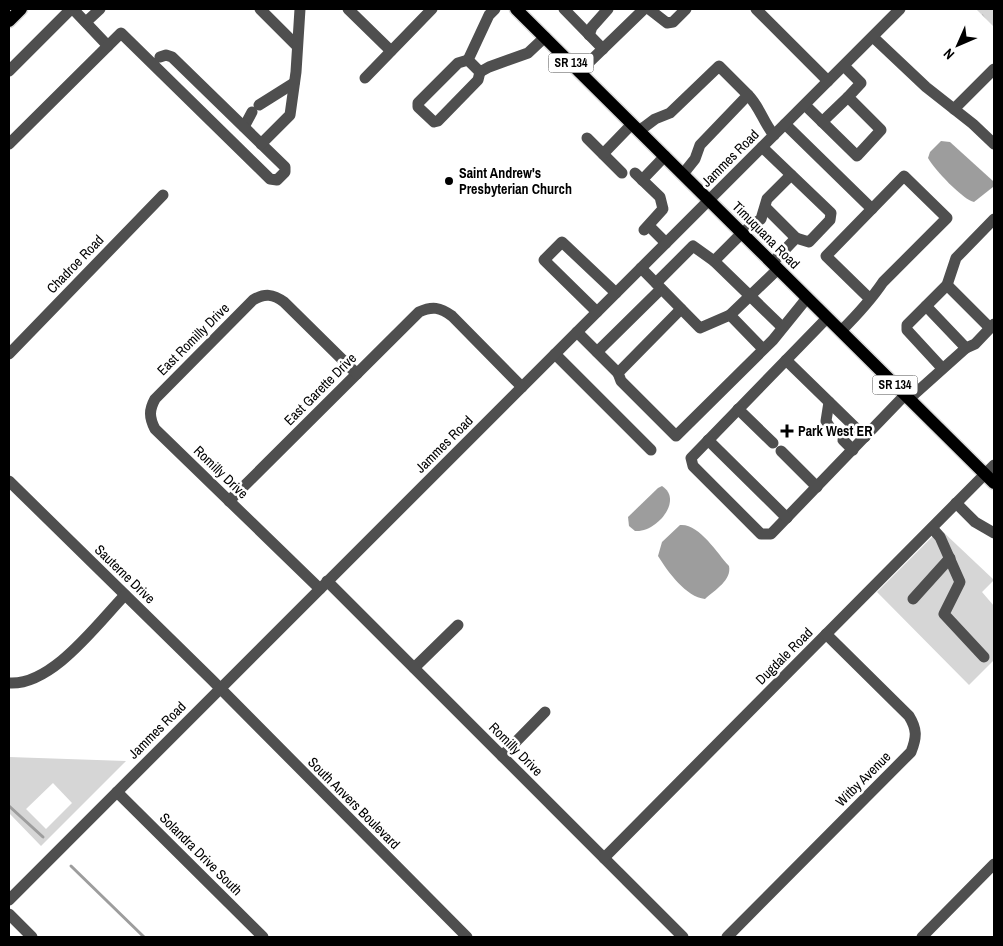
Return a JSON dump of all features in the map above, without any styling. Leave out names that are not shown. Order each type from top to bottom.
[{"type":"main road","points":[[9,20],[20,9]]},
{"type":"main road","name":"Timuquana Road","points":[[516,9],[907,397],[990,470],[994,484]]},
{"type":"street","points":[[9,71],[72,9],[108,46]]},
{"type":"street","points":[[86,22],[100,9]]},
{"type":"street","points":[[260,9],[297,46]]},
{"type":"street","points":[[261,144],[290,115],[300,9]]},
{"type":"street","points":[[348,9],[391,51]]},
{"type":"street","points":[[365,78],[432,9]]},
{"type":"street","points":[[468,60],[489,15],[495,9]]},
{"type":"street","points":[[564,9],[603,49]]},
{"type":"street","points":[[589,35],[592,27],[608,9]]},
{"type":"street","points":[[579,72],[644,9]]},
{"type":"street","points":[[649,9],[667,23],[673,22],[686,9]]},
{"type":"street","points":[[756,9],[828,81]]},
{"type":"street","name":"Jammes Road","points":[[9,900],[900,9]]},
{"type":"street","points":[[9,144],[121,33],[270,179],[275,180],[285,172],[285,167],[172,57],[166,55],[160,57]]},
{"type":"street","points":[[468,60],[458,62],[418,102],[418,107],[434,122],[438,121],[478,80],[480,72],[528,53],[544,37]]},
{"type":"street","points":[[873,37],[926,87],[994,144]]},
{"type":"street","points":[[468,60],[480,72]]},
{"type":"street","points":[[603,154],[635,127],[670,113],[719,66],[757,104],[764,124],[774,135]]},
{"type":"street","points":[[822,122],[861,83],[844,66]]},
{"type":"street","points":[[954,109],[994,69]]},
{"type":"street","points":[[244,127],[255,109],[294,83]]},
{"type":"street","points":[[682,174],[695,158],[700,145],[748,95]]},
{"type":"street","points":[[805,105],[857,156],[881,130],[848,97]]},
{"type":"street","points":[[785,124],[872,209]]},
{"type":"street","points":[[586,138],[622,173]]},
{"type":"street","points":[[762,147],[831,213],[830,220],[809,242],[796,238],[766,208]]},
{"type":"street","points":[[665,156],[639,176],[660,197],[664,209],[646,228],[678,261]]},
{"type":"street","points":[[714,261],[742,233],[762,219],[767,199],[791,175]]},
{"type":"street","points":[[841,331],[870,299],[883,282],[948,218],[904,176],[826,256],[870,299]]},
{"type":"street","name":"Chadroe Road","points":[[9,354],[163,195]]},
{"type":"street","points":[[942,368],[907,330],[907,325],[947,285],[956,258],[994,219]]},
{"type":"street","points":[[641,268],[700,328],[730,315],[750,296],[796,238]]},
{"type":"street","points":[[597,312],[544,260],[562,242],[616,293]]},
{"type":"street","points":[[597,352],[693,246],[714,261],[782,327]]},
{"type":"street","points":[[828,318],[691,458],[693,466],[761,534],[772,534],[907,397],[966,348],[975,344],[992,326],[947,285]]},
{"type":"street","name":"East Romilly Drive","points":[[150,415],[155,399],[252,300],[261,295],[268,295],[284,302],[357,374]]},
{"type":"street","points":[[577,332],[618,373],[621,381],[676,436],[764,349],[807,298]]},
{"type":"street","points":[[926,306],[966,348]]},
{"type":"street","name":"East Garette Drive","points":[[229,501],[419,312],[428,308],[436,308],[452,316],[522,388]]},
{"type":"street","points":[[618,373],[681,310]]},
{"type":"street","points":[[730,315],[764,349]]},
{"type":"street","points":[[555,354],[651,450]]},
{"type":"street","points":[[786,360],[865,438]]},
{"type":"street","points":[[829,402],[826,421],[829,426]]},
{"type":"street","points":[[738,409],[817,487]]},
{"type":"street","name":"Romilly Drive","points":[[150,415],[155,429],[229,501],[414,668],[683,937]]},
{"type":"street","points":[[708,440],[787,518]]},
{"type":"street","points":[[843,440],[853,450]]},
{"type":"street","name":"Dugdale Road","points":[[604,858],[990,470]]},
{"type":"street","name":"Sauterne Drive","points":[[9,481],[220,689]]},
{"type":"street","points":[[956,503],[975,522],[994,533]]},
{"type":"street","points":[[932,528],[940,537],[960,582],[944,614],[984,657]]},
{"type":"street","points":[[913,600],[950,558]]},
{"type":"street","points":[[9,682],[29,681],[55,668],[125,595]]},
{"type":"street","points":[[414,668],[458,625]]},
{"type":"street","name":"Witby Avenue","points":[[727,937],[911,752],[916,742],[917,732],[909,716],[826,634]]},
{"type":"street","name":"South Anvers Boulevard","points":[[220,689],[467,937]]},
{"type":"street","points":[[502,756],[546,712]]},
{"type":"street","name":"Solandra Drive South","points":[[118,792],[263,937]]},
{"type":"street","points":[[922,937],[994,864]]},
{"type":"street","points":[[9,914],[32,937]]},
{"type":"green space","points":[[976,9],[994,9],[994,27]]},
{"type":"green space","points":[[940,529],[994,580],[982,592],[994,606],[994,660],[969,685],[877,592]]},
{"type":"green space","points":[[9,757],[126,761],[41,846],[9,813]],"holes":[[[53,783],[72,803],[46,829],[26,809]]]},
{"type":"shaded area","points":[[941,141],[950,142],[993,181],[993,187],[974,202],[956,190],[928,158],[930,152]]},
{"type":"shaded area","points":[[662,486],[668,492],[670,499],[669,507],[665,514],[651,527],[635,531],[629,526],[628,517]]},
{"type":"shaded area","points":[[680,525],[694,529],[701,534],[729,566],[728,576],[705,599],[691,594],[684,589],[658,556],[662,542]]},
{"type":"waterway","points":[[9,806],[43,837]]},
{"type":"waterway","points":[[71,866],[144,937]]},
{"type":"tunnel","points":[[829,426],[843,440]]},
{"type":"place","name":"Saint Andrew's Presbyterian Church","points":[[449,181]]},
{"type":"place","name":"Park West ER","points":[[787,431]]}]
